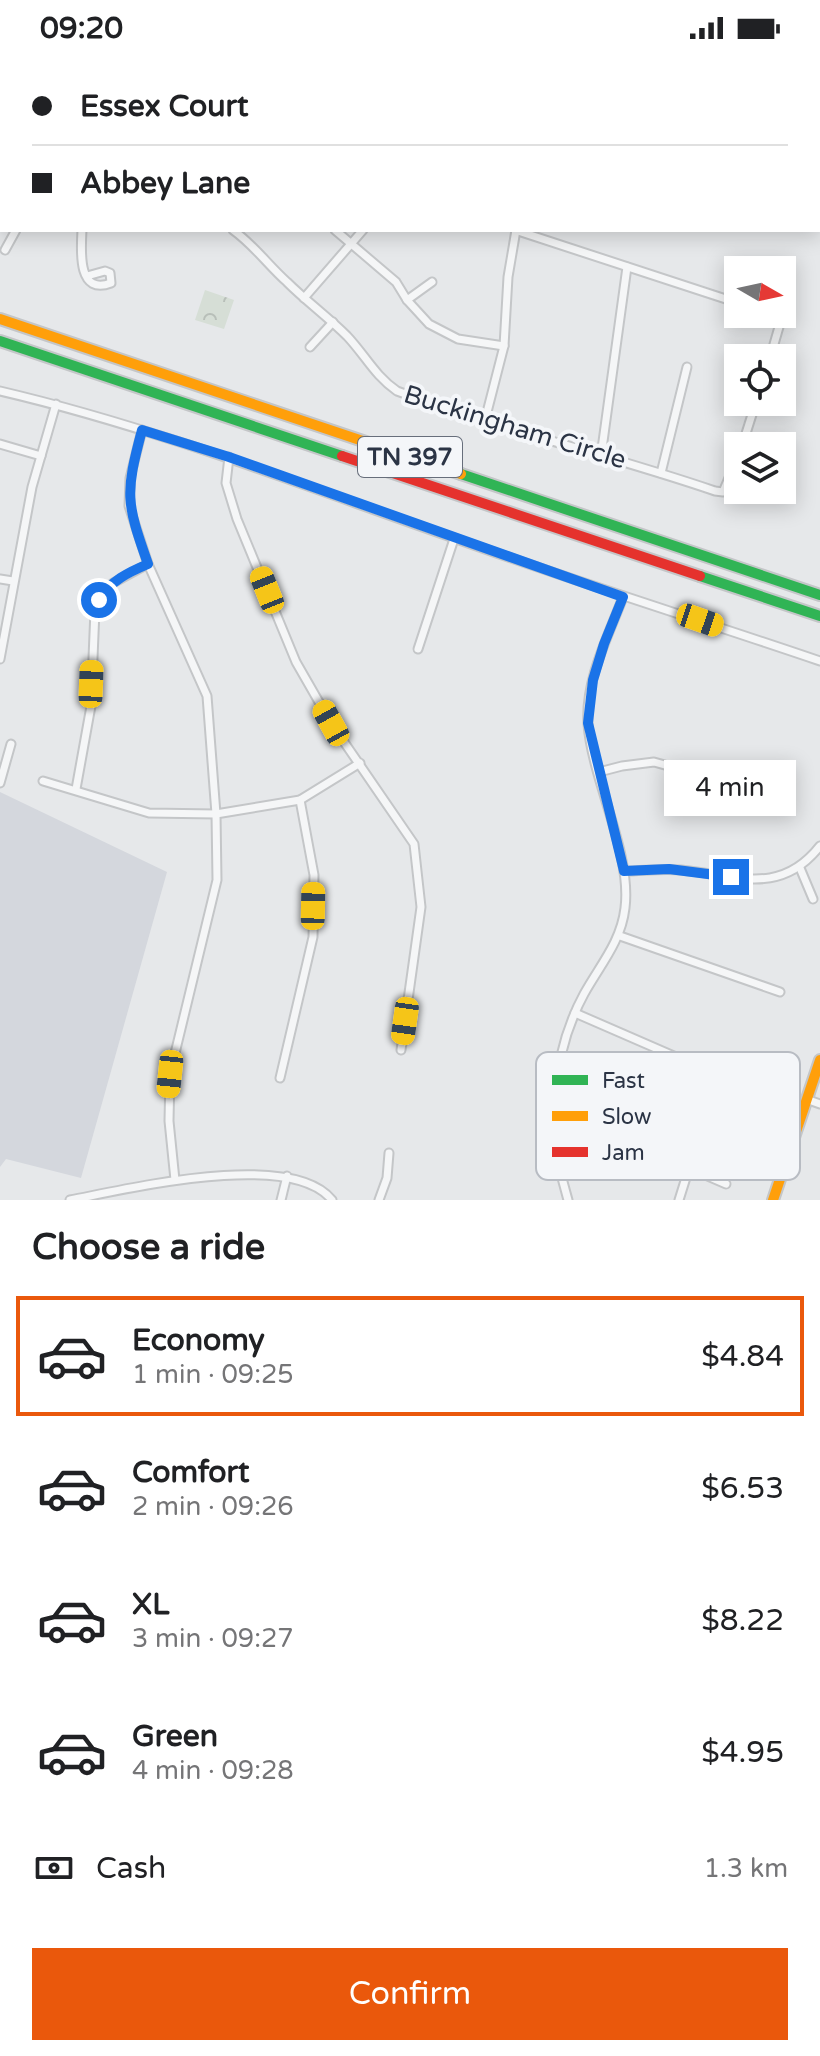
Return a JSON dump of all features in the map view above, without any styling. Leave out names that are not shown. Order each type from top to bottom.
[{"type":"main road","name":"TN 397","points":[[0,319],[820,595]]},
{"type":"main road","name":"TN 397","points":[[0,341],[820,616]]},
{"type":"main road","points":[[800,1117],[806,1099],[815,1089],[820,1060]]},
{"type":"main road","points":[[773,1200],[780,1180]]},
{"type":"street","points":[[5,250],[15,232]]},
{"type":"street","points":[[82,232],[80,261],[87,276]]},
{"type":"street","name":"Buckingham Circle","points":[[235,232],[333,322],[380,379],[397,391],[601,456],[723,492],[724,490]]},
{"type":"street","points":[[337,232],[396,282],[407,300],[429,324],[458,339],[504,346]]},
{"type":"street","points":[[304,298],[361,232]]},
{"type":"street","points":[[485,420],[504,346],[508,277],[515,232]]},
{"type":"street","points":[[521,232],[724,298]]},
{"type":"street","points":[[601,456],[627,267]]},
{"type":"street","points":[[407,300],[432,282]]},
{"type":"street","points":[[310,347],[333,322]]},
{"type":"street","points":[[661,473],[687,367]]},
{"type":"street","points":[[0,391],[56,404],[229,457],[454,539],[820,661]]},
{"type":"street","points":[[0,659],[13,581],[56,404]]},
{"type":"street","points":[[142,430],[130,478],[129,506],[148,564],[207,696],[216,814],[217,880],[170,1074],[169,1121],[175,1180]]},
{"type":"street","points":[[0,444],[41,456]]},
{"type":"street","points":[[229,457],[226,483],[237,519],[296,662],[331,723],[414,844],[421,907],[401,1050]]},
{"type":"street","points":[[418,649],[454,539]]},
{"type":"street","points":[[76,789],[91,706],[95,610],[113,583],[148,564]]},
{"type":"street","points":[[0,579],[13,581]]},
{"type":"street","points":[[563,1052],[583,996],[620,936],[626,905],[624,871],[589,735],[588,711],[604,644],[623,597]]},
{"type":"street","points":[[0,783],[11,744]]},
{"type":"street","points":[[599,772],[654,762],[750,789]]},
{"type":"street","points":[[43,781],[149,813],[216,814],[300,800],[360,763]]},
{"type":"street","points":[[280,1078],[313,937],[314,875],[300,800]]},
{"type":"street","points":[[624,871],[669,869],[759,880],[796,871],[820,846]]},
{"type":"street","points":[[800,868],[813,899]]},
{"type":"street","points":[[620,936],[780,992]]},
{"type":"street","points":[[575,1013],[665,1052]]},
{"type":"street","points":[[806,1099],[820,1104]]},
{"type":"street","points":[[379,1200],[387,1178],[389,1153]]},
{"type":"street","points":[[281,1200],[287,1176]]},
{"type":"street","points":[[70,1200],[175,1180],[287,1176],[305,1180],[332,1200]]},
{"type":"street","points":[[563,1180],[568,1200]]},
{"type":"street","points":[[679,1200],[685,1180]]},
{"type":"street","points":[[717,1180],[726,1184]]},
{"type":"shaded area","points":[[0,792],[167,872],[81,1178],[6,1159],[0,1167]]},
{"type":"green space","points":[[205,290],[234,300],[224,329],[195,320]]},
{"type":"traffic: fast","points":[[0,341],[342,456]]},
{"type":"traffic: fast","points":[[461,474],[820,595]]},
{"type":"traffic: fast","points":[[700,576],[820,616]]},
{"type":"traffic: slow","points":[[0,319],[461,474]]},
{"type":"traffic: slow","points":[[800,1120],[820,1060]]},
{"type":"traffic: slow","points":[[773,1200],[780,1180]]},
{"type":"traffic: jam","points":[[342,456],[700,576]]},
{"type":"route","points":[[99,600],[119,578],[148,564],[129,506],[130,478],[142,430],[229,457],[623,597],[593,680],[588,723],[624,871],[669,869],[731,877]]}]
